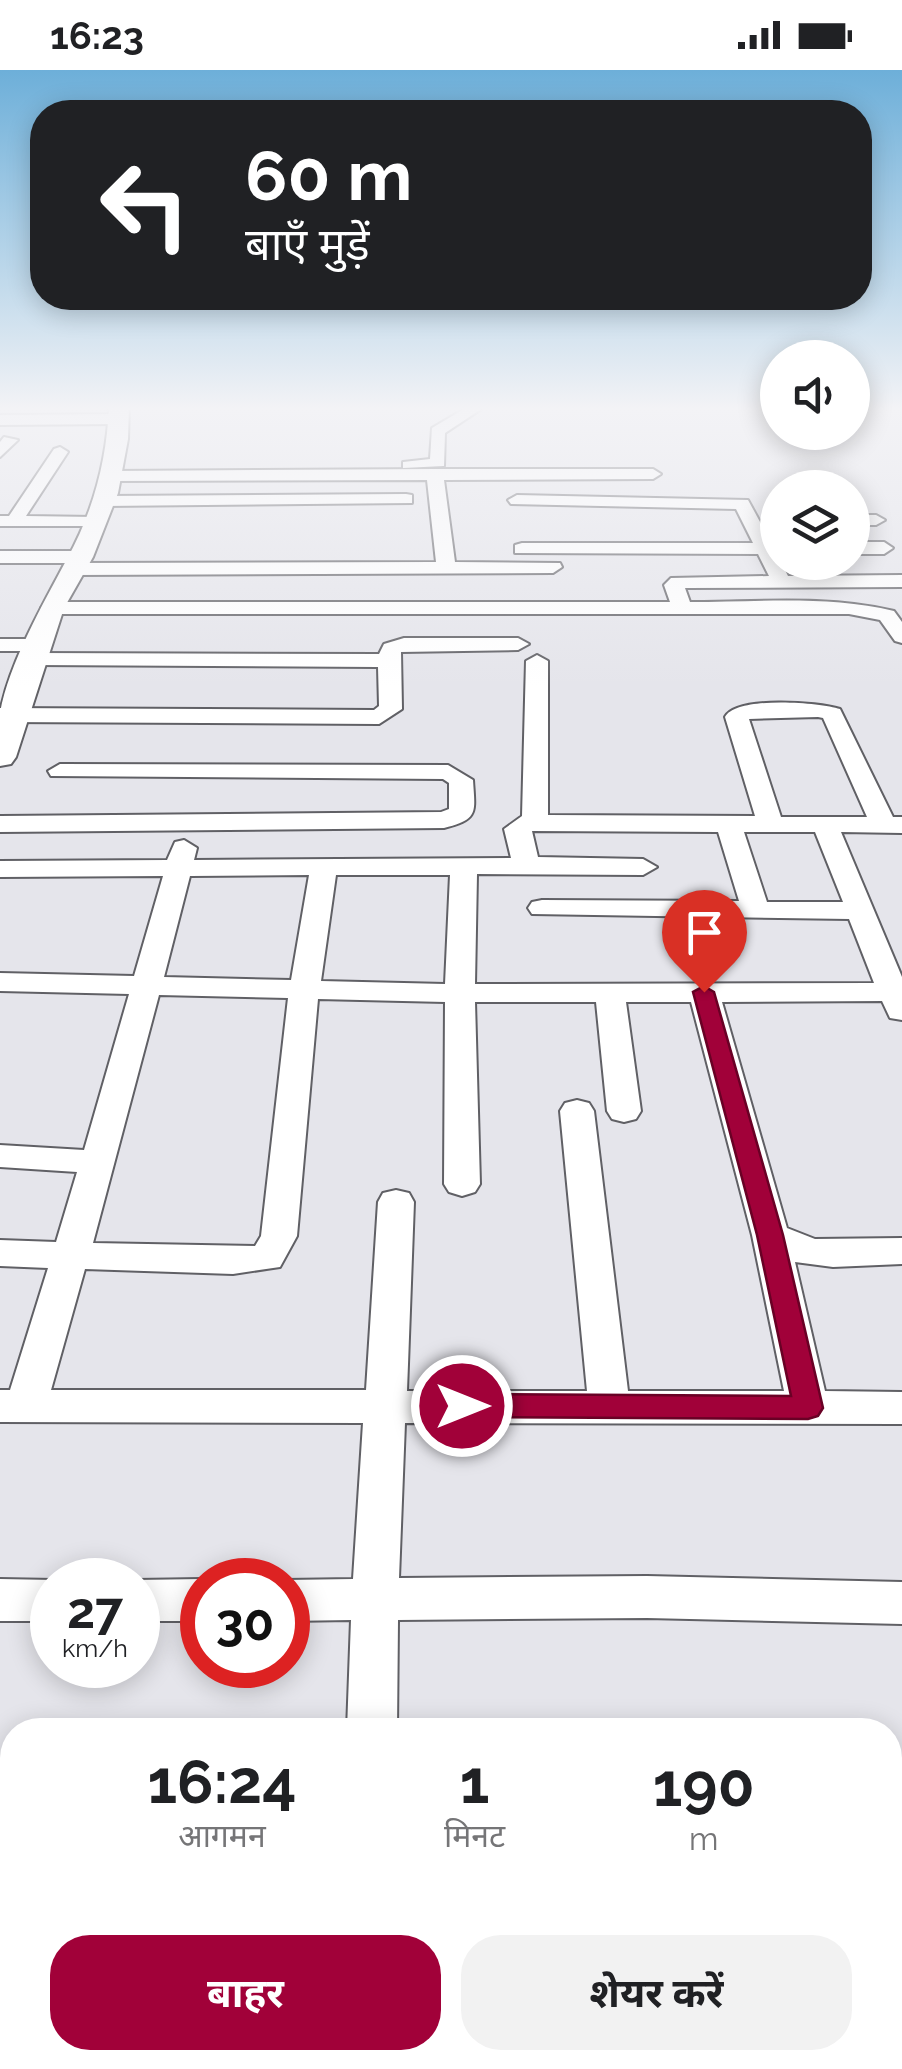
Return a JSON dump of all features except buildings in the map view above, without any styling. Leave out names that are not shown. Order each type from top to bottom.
[{"type":"street","points":[[7,521],[21,499]]},
{"type":"street","points":[[7,521],[102,499]]},
{"type":"street","points":[[0,758],[7,715],[51,608],[79,559],[103,499]]},
{"type":"street","points":[[424,607],[436,568],[429,499]]},
{"type":"street","points":[[512,606],[519,539],[517,499]]},
{"type":"street","points":[[0,558],[436,568],[519,539],[608,500],[612,520],[760,520]]},
{"type":"street","points":[[752,520],[760,532]]},
{"type":"street","points":[[870,520],[876,520]]},
{"type":"street","points":[[519,539],[760,548]]},
{"type":"street","points":[[519,539],[553,567]]},
{"type":"street","points":[[870,548],[884,548]]},
{"type":"street","points":[[79,559],[268,549]]},
{"type":"street","points":[[682,609],[674,586],[678,582],[902,582]]},
{"type":"street","points":[[51,608],[848,608],[876,611],[899,626]]},
{"type":"street","points":[[7,715],[379,717],[391,709],[388,661],[395,645],[518,644]]},
{"type":"street","points":[[0,646],[36,652],[388,661]]},
{"type":"street","points":[[535,823],[537,661]]},
{"type":"street","points":[[522,866],[526,862],[517,829],[535,823],[729,825],[771,825],[893,825],[832,714],[819,710],[736,714],[771,825]]},
{"type":"street","points":[[0,824],[452,820],[462,813],[461,780],[456,775],[435,771],[60,772]]},
{"type":"street","points":[[188,822],[180,867],[70,1256],[13,1406],[902,1408]]},
{"type":"street","points":[[729,825],[756,911]]},
{"type":"street","points":[[0,982],[460,994],[704,992],[897,1002],[825,825]]},
{"type":"street","points":[[0,869],[643,867]]},
{"type":"street","points":[[0,1254],[233,1261],[267,1258],[279,1236],[304,990],[324,868]]},
{"type":"street","points":[[462,1184],[460,994],[464,868]]},
{"type":"street","points":[[542,908],[860,912]]},
{"type":"street","points":[[704,992],[770,1235],[808,1408]]},
{"type":"street","points":[[610,993],[624,1110]]},
{"type":"street","points":[[577,1110],[609,1406]]},
{"type":"street","points":[[0,1156],[98,1162]]},
{"type":"street","points":[[372,1718],[374,1600],[388,1405],[396,1202]]},
{"type":"street","points":[[770,1235],[783,1247],[808,1251],[902,1251]]},
{"type":"street","points":[[310,1600],[647,1597],[902,1603]]},
{"type":"street","points":[[0,1600],[30,1600]]},
{"type":"route","points":[[462,1406],[808,1408],[770,1235],[704,992]]}]
